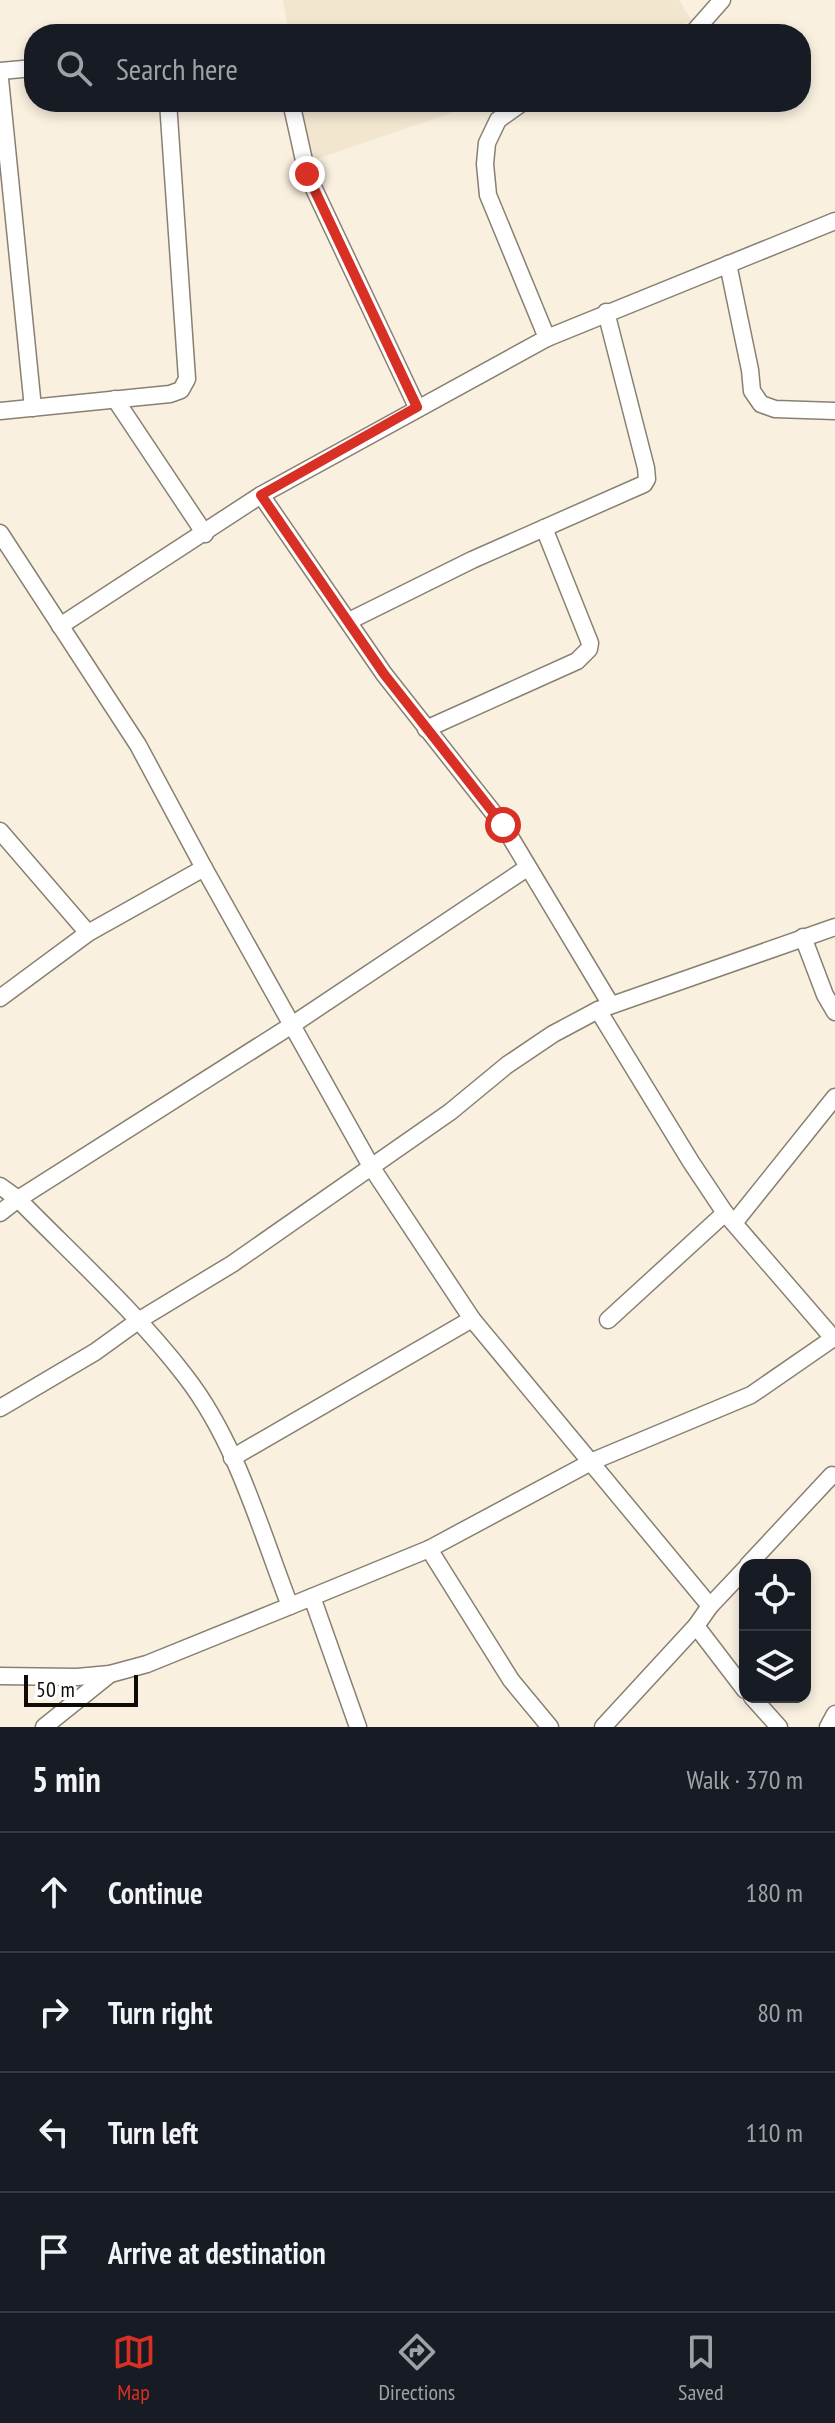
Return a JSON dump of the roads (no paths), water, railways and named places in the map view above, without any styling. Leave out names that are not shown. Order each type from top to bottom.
[{"type":"street","points":[[701,24],[722,0]]},
{"type":"street","points":[[0,71],[24,69]]},
{"type":"street","points":[[0,79],[33,408]]},
{"type":"street","points":[[0,411],[170,394],[181,390],[187,379],[169,112]]},
{"type":"street","points":[[293,112],[307,174],[417,407]]},
{"type":"street","points":[[509,112],[498,120],[487,143],[485,164],[488,195],[547,338]]},
{"type":"street","points":[[60,626],[261,495],[547,338],[835,221]]},
{"type":"street","points":[[728,264],[752,391],[761,404],[775,409],[835,411]]},
{"type":"street","points":[[349,621],[472,560],[644,484],[647,479],[606,312]]},
{"type":"street","points":[[115,399],[205,534]]},
{"type":"street","points":[[0,1676],[110,1674],[147,1664],[290,1606],[429,1549],[593,1461],[751,1395],[834,1337],[730,1218],[691,1162],[503,825],[384,674],[261,495]]},
{"type":"street","points":[[426,729],[577,661],[589,649],[590,643],[544,528]]},
{"type":"street","points":[[0,533],[138,745],[372,1168],[472,1319],[593,1461],[710,1606]]},
{"type":"street","points":[[0,831],[88,933]]},
{"type":"street","points":[[0,998],[88,933],[204,868]]},
{"type":"street","points":[[0,1213],[292,1025],[527,868]]},
{"type":"street","points":[[0,1408],[95,1352],[138,1321],[232,1264],[372,1168],[450,1112],[507,1065],[553,1034],[604,1008],[835,927]]},
{"type":"street","points":[[803,937],[825,995],[835,1012]]},
{"type":"street","points":[[608,1320],[730,1218],[835,1097]]},
{"type":"street","points":[[0,1186],[18,1199],[138,1321],[188,1379],[232,1458],[290,1606]]},
{"type":"street","points":[[232,1458],[472,1319]]},
{"type":"street","points":[[754,1559],[832,1475],[835,1476]]},
{"type":"street","points":[[429,1549],[511,1680],[550,1727]]},
{"type":"street","points":[[603,1727],[739,1575]]},
{"type":"street","points":[[312,1597],[358,1727]]},
{"type":"street","points":[[696,1626],[739,1682]]},
{"type":"street","points":[[44,1727],[110,1674]]},
{"type":"street","points":[[757,1703],[779,1727]]},
{"type":"street","points":[[828,1727],[835,1714]]}]
